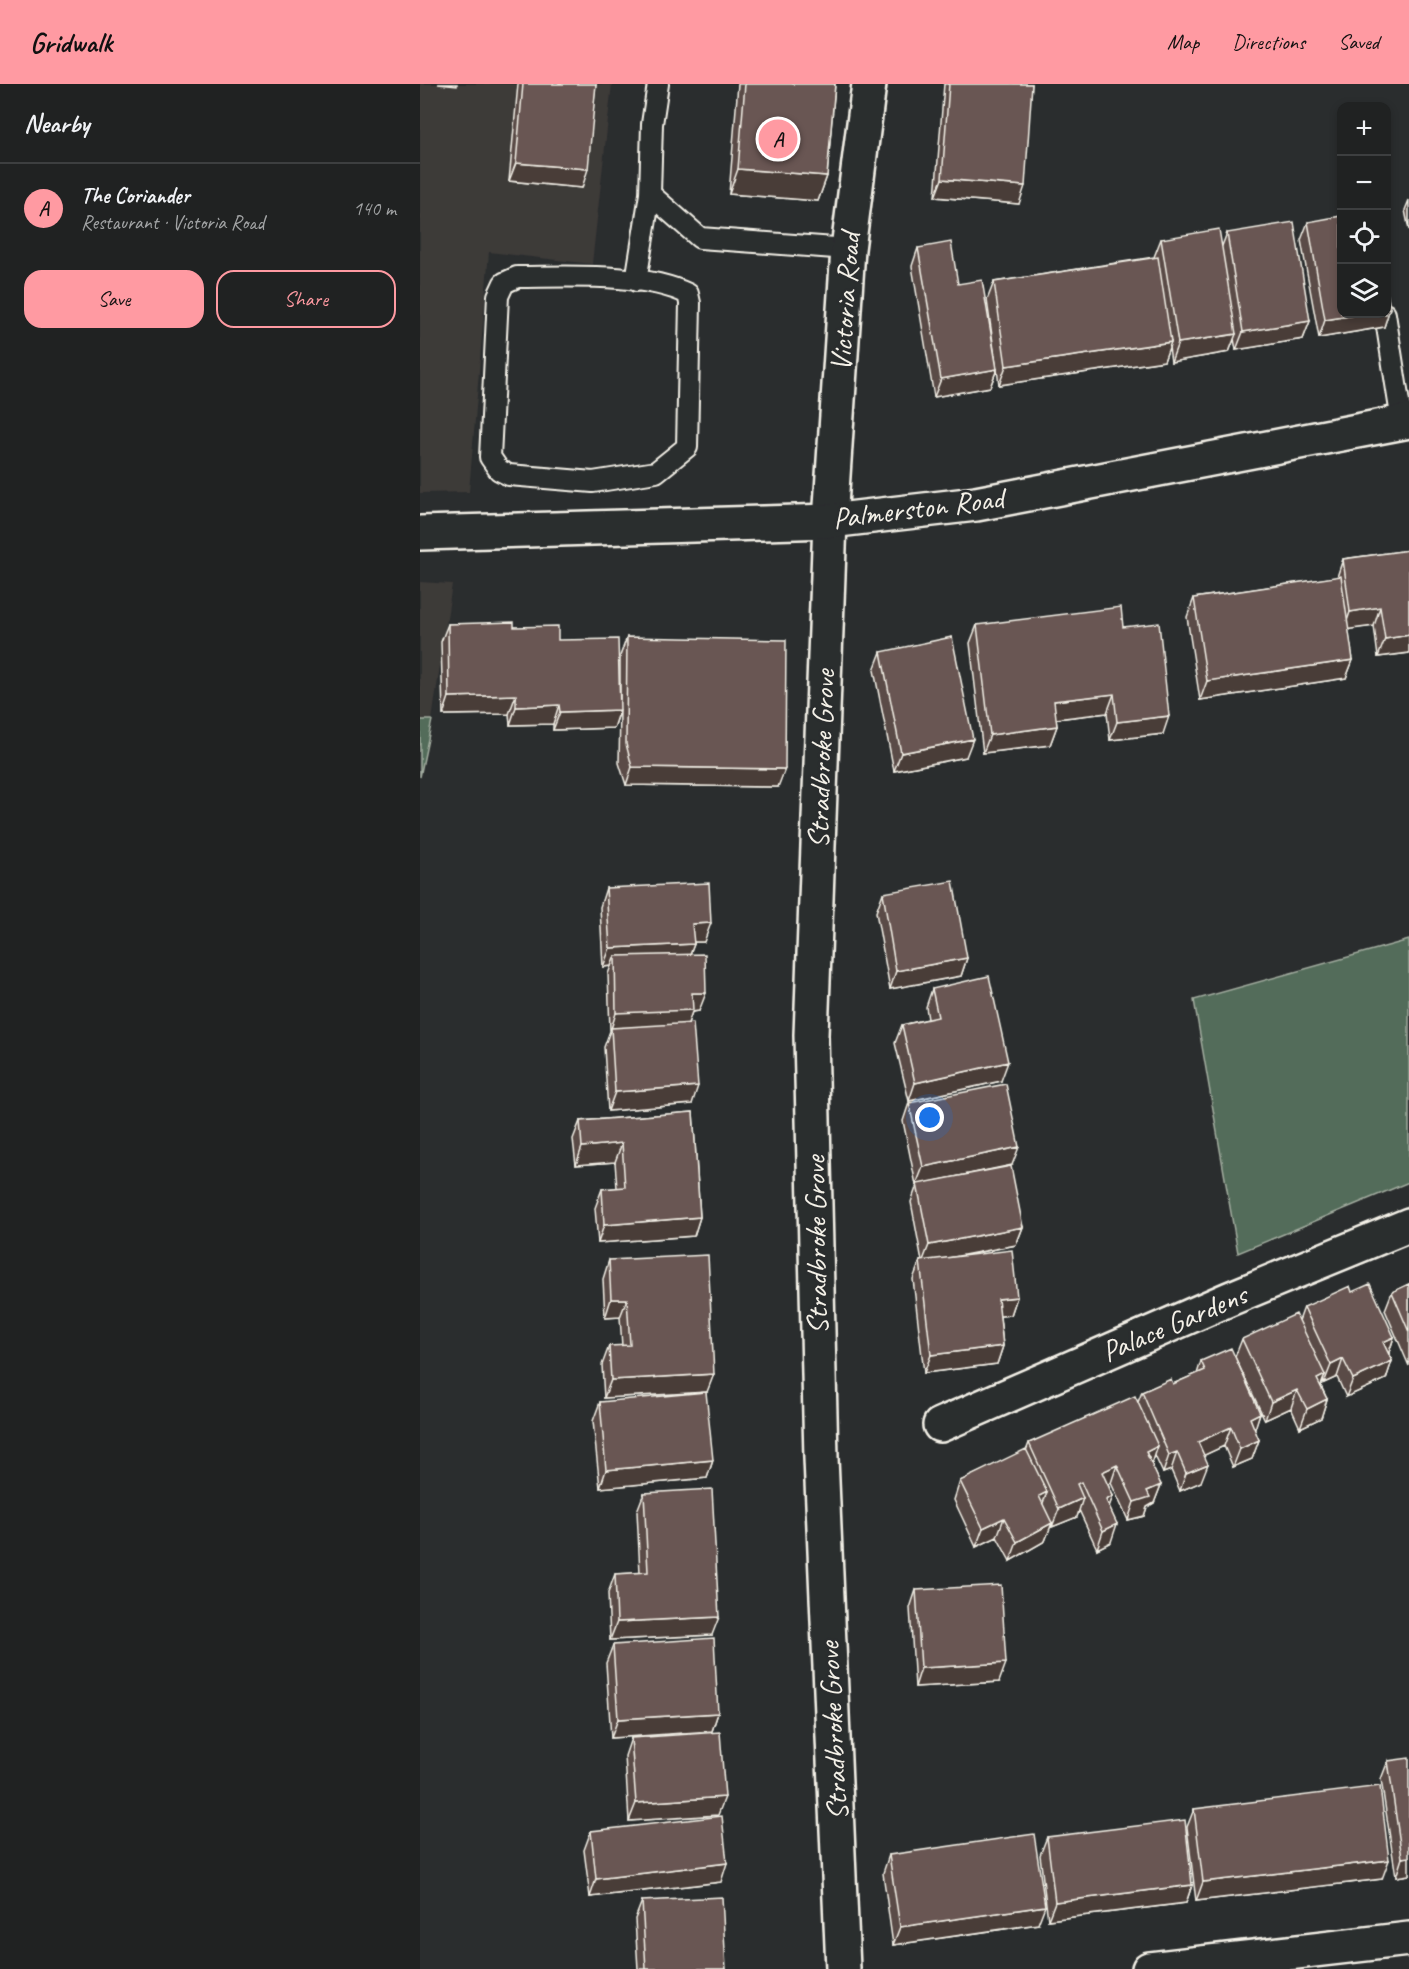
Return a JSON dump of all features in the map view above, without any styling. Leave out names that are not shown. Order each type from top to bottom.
[{"type":"street","name":"Victoria Road","points":[[830,520],[848,249],[869,84]]},
{"type":"street","name":"Palmerston Road","points":[[433,532],[830,520],[976,504],[1406,422]]},
{"type":"street","name":"Stradbroke Grove","points":[[830,520],[811,1035],[821,1458],[843,1969]]},
{"type":"street","name":"Palace Gardens","points":[[940,1425],[1229,1299],[1409,1225]]},
{"type":"street","points":[[1149,1969],[1409,1939]]},
{"type":"lane","points":[[636,281],[650,194],[652,124],[658,84]]},
{"type":"lane","points":[[650,194],[700,238],[848,249]]},
{"type":"lane","points":[[517,277],[636,281],[675,287],[688,294],[690,303],[687,447],[656,472],[592,482],[509,475],[498,470],[490,457],[498,296],[504,283],[517,277]]},
{"type":"lane","points":[[1386,318],[1406,422]]},
{"type":"shaded area","points":[[420,84],[612,84],[592,264],[489,252],[469,492],[420,493]]},
{"type":"shaded area","points":[[420,582],[452,584],[432,720],[420,777]]},
{"type":"green space","points":[[420,720],[432,720],[420,777]]},
{"type":"green space","points":[[1409,940],[1409,1182],[1238,1253],[1194,1000]]},
{"type":"building","points":[[523,84],[596,84],[588,169],[516,163]]},
{"type":"building","points":[[745,84],[835,84],[827,176],[738,169]]},
{"type":"building","points":[[949,84],[1032,84],[1025,186],[942,179]]},
{"type":"building","points":[[1337,217],[1337,318],[1325,320],[1308,222]]},
{"type":"building","points":[[1294,222],[1310,321],[1243,332],[1227,233]]},
{"type":"building","points":[[1219,229],[1236,334],[1178,343],[1161,239]]},
{"type":"building","points":[[951,242],[958,284],[982,280],[997,369],[941,379],[918,248]]},
{"type":"building","points":[[1158,257],[1171,342],[1006,366],[994,282]]},
{"type":"building","points":[[1409,550],[1409,635],[1385,639],[1380,607],[1350,612],[1343,559]]},
{"type":"building","points":[[1341,576],[1353,660],[1207,681],[1194,598]]},
{"type":"building","points":[[1121,607],[1123,627],[1159,623],[1169,716],[1117,722],[1114,694],[1054,701],[1057,726],[990,735],[977,625]]},
{"type":"building","points":[[514,622],[514,627],[558,626],[558,640],[618,639],[620,710],[560,712],[559,705],[516,707],[516,695],[449,697],[448,624]]},
{"type":"building","points":[[627,637],[786,640],[785,769],[632,767],[626,744]]},
{"type":"building","points":[[952,637],[973,739],[901,753],[881,652]]},
{"type":"building","points":[[953,881],[967,958],[896,971],[883,893]]},
{"type":"building","points":[[709,883],[711,923],[692,924],[694,944],[610,948],[606,888]]},
{"type":"building","points":[[705,954],[706,993],[692,993],[693,1010],[616,1013],[615,956]]},
{"type":"building","points":[[989,976],[1008,1062],[915,1083],[902,1025],[938,1017],[932,989]]},
{"type":"building","points":[[693,1023],[698,1086],[615,1092],[611,1028]]},
{"type":"building","points":[[1006,1084],[1019,1147],[923,1167],[909,1103]]},
{"type":"building","points":[[693,1112],[700,1217],[604,1225],[602,1189],[625,1187],[622,1143],[582,1147],[580,1121]]},
{"type":"building","points":[[1011,1166],[1023,1227],[929,1245],[917,1184]]},
{"type":"building","points":[[1012,1250],[1017,1297],[998,1299],[1003,1346],[931,1355],[920,1261]]},
{"type":"building","points":[[708,1255],[714,1374],[611,1380],[609,1346],[630,1345],[627,1299],[611,1299],[609,1260]]},
{"type":"building","points":[[1370,1284],[1394,1337],[1383,1342],[1392,1361],[1353,1379],[1343,1359],[1331,1365],[1304,1307],[1350,1286],[1352,1292]]},
{"type":"building","points":[[1409,1284],[1409,1332],[1392,1292]]},
{"type":"building","points":[[1296,1314],[1325,1375],[1317,1379],[1327,1399],[1307,1409],[1297,1390],[1271,1402],[1242,1339]]},
{"type":"building","points":[[1231,1348],[1260,1413],[1250,1418],[1259,1440],[1240,1449],[1231,1427],[1198,1442],[1208,1464],[1186,1473],[1177,1452],[1169,1455],[1142,1392],[1171,1379],[1173,1384],[1205,1370],[1201,1361]]},
{"type":"building","points":[[706,1392],[713,1460],[606,1470],[600,1402]]},
{"type":"building","points":[[1135,1396],[1158,1446],[1146,1452],[1161,1485],[1147,1491],[1150,1497],[1134,1502],[1117,1465],[1102,1472],[1113,1496],[1106,1500],[1117,1524],[1103,1531],[1081,1482],[1077,1484],[1083,1498],[1059,1509],[1029,1443]]},
{"type":"building","points":[[1026,1449],[1047,1492],[1039,1496],[1052,1523],[1017,1542],[1004,1518],[983,1528],[960,1481]]},
{"type":"building","points":[[712,1489],[719,1617],[617,1622],[615,1574],[648,1572],[644,1493]]},
{"type":"building","points":[[1001,1585],[1006,1663],[921,1668],[916,1590]]},
{"type":"building","points":[[714,1638],[718,1713],[618,1719],[613,1645]]},
{"type":"building","points":[[720,1732],[725,1797],[636,1803],[631,1738]]},
{"type":"building","points":[[1409,1758],[1409,1857],[1402,1858],[1388,1761]]},
{"type":"building","points":[[1380,1786],[1389,1860],[1203,1882],[1194,1809]]},
{"type":"building","points":[[722,1816],[727,1863],[596,1879],[591,1831]]},
{"type":"building","points":[[1185,1820],[1192,1885],[1055,1902],[1047,1837]]},
{"type":"building","points":[[1034,1834],[1045,1906],[900,1927],[889,1855]]},
{"type":"building","points":[[722,1897],[726,1969],[646,1969],[642,1901]]},
{"type":"place","name":"The Coriander","points":[[778,139]]}]
